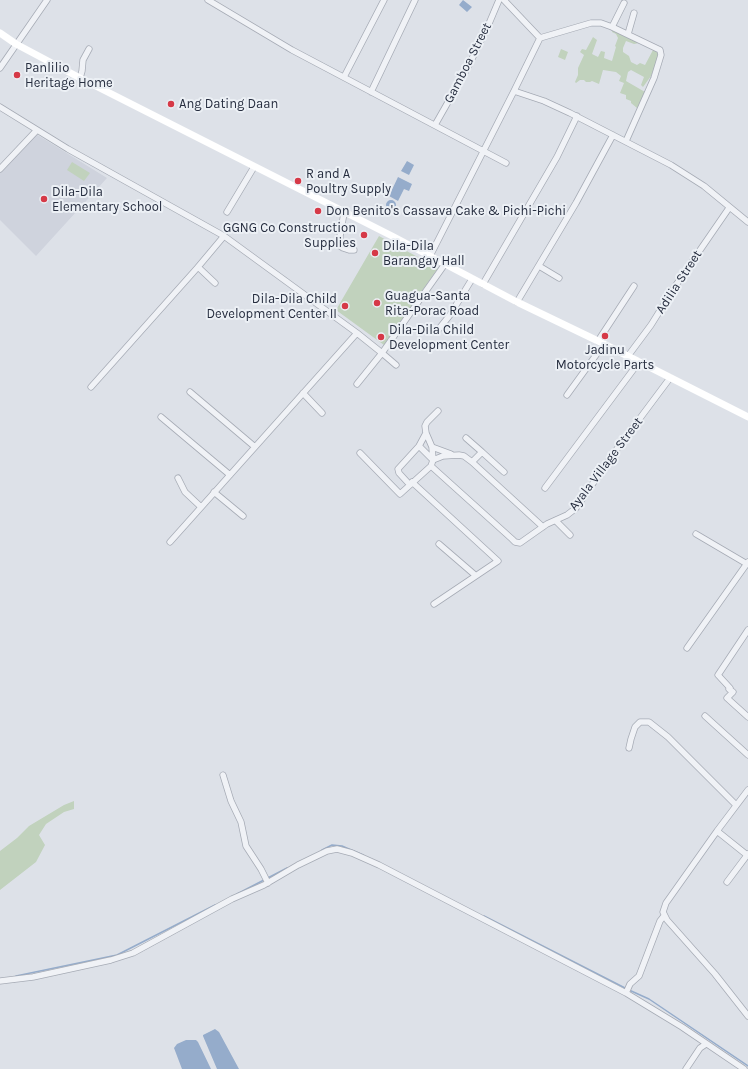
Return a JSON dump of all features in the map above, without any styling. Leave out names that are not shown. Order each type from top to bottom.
[{"type":"main road","points":[[0,33],[16,44],[80,78],[430,256],[517,302],[748,417]]},
{"type":"street","points":[[0,68],[47,0]]},
{"type":"street","points":[[208,0],[292,50],[506,163]]},
{"type":"street","points":[[344,77],[383,0]]},
{"type":"street","points":[[371,92],[415,0]]},
{"type":"street","name":"Gamboa Street","points":[[435,125],[468,67],[499,0]]},
{"type":"street","points":[[504,0],[540,38]]},
{"type":"street","points":[[612,27],[624,3]]},
{"type":"street","points":[[628,34],[634,13]]},
{"type":"street","points":[[430,256],[484,152],[540,38],[591,23],[601,23],[628,34],[660,50],[661,55],[654,78],[626,141]]},
{"type":"street","points":[[80,78],[83,60],[89,49]]},
{"type":"street","points":[[514,91],[544,101],[577,116],[691,176],[748,222]]},
{"type":"street","points":[[0,107],[68,149],[224,236],[357,333],[396,365]]},
{"type":"street","points":[[482,284],[557,157],[577,116]]},
{"type":"street","points":[[0,169],[37,130]]},
{"type":"street","points":[[517,302],[576,203],[613,135]]},
{"type":"street","points":[[227,212],[254,167]]},
{"type":"street","name":"Adilia Street","points":[[628,356],[651,325],[676,285],[729,208]]},
{"type":"street","points":[[344,213],[340,236],[340,246],[349,250],[354,250]]},
{"type":"street","points":[[91,387],[224,236]]},
{"type":"street","points":[[357,384],[382,353],[445,264]]},
{"type":"street","points":[[539,266],[559,278]]},
{"type":"street","points":[[198,267],[215,283]]},
{"type":"street","points":[[438,330],[450,316],[472,279]]},
{"type":"street","points":[[567,395],[601,343],[634,286]]},
{"type":"street","points":[[170,542],[357,333]]},
{"type":"street","points":[[545,488],[639,362]]},
{"type":"street","name":"Ayala Village Street","points":[[419,446],[432,463],[515,542],[523,542],[543,527],[567,515],[576,508],[611,457],[670,378]]},
{"type":"street","points":[[190,392],[255,447]]},
{"type":"street","points":[[303,393],[322,413]]},
{"type":"street","points":[[432,463],[432,447],[426,433],[426,424],[438,411]]},
{"type":"street","points":[[161,417],[230,475]]},
{"type":"street","points":[[426,433],[419,446],[398,469],[399,473],[498,561],[475,575],[434,604]]},
{"type":"street","points":[[466,438],[504,472]]},
{"type":"street","points":[[432,447],[452,455]]},
{"type":"street","points":[[472,462],[482,452]]},
{"type":"street","points":[[360,453],[400,494],[432,463],[443,456],[462,455],[472,462],[543,527]]},
{"type":"street","points":[[178,478],[185,492],[201,507]]},
{"type":"street","points":[[214,492],[243,516]]},
{"type":"street","points":[[556,521],[570,535]]},
{"type":"street","points":[[687,648],[747,563],[696,534]]},
{"type":"street","points":[[439,544],[475,575]]},
{"type":"street","points":[[748,630],[718,675],[733,692],[727,698],[748,717]]},
{"type":"street","points":[[705,716],[748,755]]},
{"type":"street","points":[[629,748],[630,739],[635,726],[640,722],[649,722],[668,737],[736,805]]},
{"type":"street","points":[[223,775],[231,801],[241,822],[246,846],[267,880]]},
{"type":"street","points":[[626,993],[630,984],[639,976],[660,921],[664,916],[666,903],[748,790]]},
{"type":"street","points":[[717,831],[748,854],[727,882]]},
{"type":"street","points":[[0,982],[32,977],[128,955],[267,880],[327,851],[333,849],[343,849],[378,865],[626,993],[657,1011],[744,1069]]},
{"type":"street","points":[[664,916],[715,974],[748,1016]]},
{"type":"street","points":[[686,1069],[700,1048],[706,1044]]},
{"type":"shaded area","name":"Dila-Dila Elementary School","points":[[36,134],[107,178],[36,256],[0,220],[0,172]]},
{"type":"green space","points":[[612,28],[639,43],[634,44],[626,41],[623,48],[623,52],[629,56],[631,62],[637,65],[640,63],[645,65],[653,50],[660,53],[651,76],[643,87],[641,85],[644,77],[631,70],[628,72],[626,81],[645,92],[637,108],[631,103],[631,101],[626,99],[626,95],[620,93],[624,83],[619,81],[621,76],[616,72],[603,70],[599,84],[592,81],[586,82],[584,80],[575,82],[578,75],[578,68],[584,55],[580,52],[582,49],[586,50],[593,37],[597,40],[592,54],[598,57],[601,51],[605,52],[604,58],[612,61],[618,38],[616,34],[612,32]]},
{"type":"green space","points":[[561,49],[568,52],[565,60],[558,57]]},
{"type":"green space","points":[[72,162],[90,173],[84,181],[67,170]]},
{"type":"green space","points":[[379,236],[438,268],[384,345],[336,310]]},
{"type":"green space","points":[[74,801],[74,809],[64,812],[46,824],[39,835],[45,845],[36,862],[0,890],[0,851],[17,838],[29,826],[64,805]]},
{"type":"water","points":[[463,0],[472,7],[467,12],[459,5]]},
{"type":"water","points":[[407,161],[414,165],[409,175],[401,171]]},
{"type":"water","points":[[398,177],[412,184],[409,191],[404,189],[398,201],[389,196]]},
{"type":"water","points":[[389,200],[393,200],[396,205],[393,210],[389,210],[386,207],[386,203]]},
{"type":"water","points":[[215,1029],[219,1032],[239,1069],[217,1069],[203,1036]]},
{"type":"water","points":[[186,1040],[196,1040],[198,1042],[211,1069],[182,1069],[174,1048],[177,1044]]},
{"type":"waterway","points":[[322,850],[332,845],[342,846],[363,855]]},
{"type":"waterway","points":[[237,894],[287,868]]},
{"type":"waterway","points":[[16,976],[117,955],[215,905]]},
{"type":"waterway","points":[[484,916],[625,988]]},
{"type":"waterway","points":[[629,990],[649,999],[748,1066]]},
{"type":"place","name":"Panlilio Heritage Home","points":[[17,75]]},
{"type":"place","name":"Ang Dating Daan","points":[[171,104]]},
{"type":"place","name":"R and A Poultry Supply","points":[[298,181]]},
{"type":"place","name":"Dila-Dila Elementary School","points":[[44,199]]},
{"type":"place","name":"Don Benito's Cassava Cake & Pichi-Pichi","points":[[318,211]]},
{"type":"place","name":"GGNG Co Construction Supplies","points":[[364,235]]},
{"type":"place","name":"Dila-Dila Barangay Hall","points":[[375,253]]},
{"type":"place","name":"Guagua-Santa Rita-Porac Road","points":[[377,303]]},
{"type":"place","name":"Dila-Dila Child Development Center II","points":[[345,306]]},
{"type":"place","name":"Jadinu Motorcycle Parts","points":[[605,336]]},
{"type":"place","name":"Dila-Dila Child Development Center","points":[[381,337]]}]
